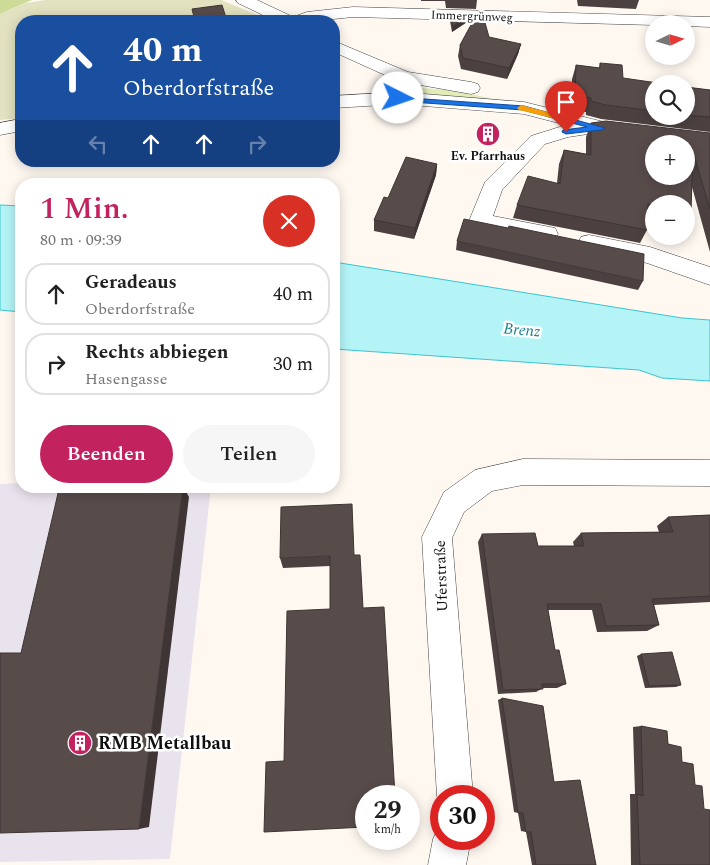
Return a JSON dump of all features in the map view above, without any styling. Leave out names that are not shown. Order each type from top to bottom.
[{"type":"street","points":[[244,0],[275,15]]},
{"type":"street","points":[[647,0],[648,15]]},
{"type":"street","name":"Immergrünweg","points":[[330,15],[352,12],[645,20]]},
{"type":"street","name":"Immergrünweg","points":[[695,22],[710,22]]},
{"type":"street","points":[[340,49],[404,77],[465,87],[503,97],[524,108]]},
{"type":"street","points":[[398,98],[404,77]]},
{"type":"street","points":[[340,102],[398,98],[524,108],[610,129],[566,132],[538,140],[492,187],[480,222],[650,255],[710,276]]},
{"type":"street","points":[[0,129],[15,126]]},
{"type":"street","name":"Uferstraße","points":[[454,785],[437,537],[454,502],[484,479],[523,472],[710,473]]},
{"type":"street","points":[[447,865],[450,850]]},
{"type":"shaded area","name":"RMB Metallbau","points":[[15,483],[15,493],[210,493],[170,859],[0,862],[0,484]]},
{"type":"green space","points":[[0,0],[32,0],[0,14]]},
{"type":"green space","points":[[46,0],[221,0],[258,15],[15,15],[15,119],[0,120],[0,14],[26,3]]},
{"type":"green space","points":[[421,88],[459,91],[497,100],[419,94]]},
{"type":"water","points":[[0,205],[15,206],[15,311],[0,310]]},
{"type":"water","name":"Brenz","points":[[340,263],[682,318],[710,320],[710,381],[662,378],[639,370],[340,349]]},
{"type":"building","points":[[222,5],[225,15],[194,15],[192,9]]},
{"type":"building","points":[[478,12],[482,12],[489,37],[521,44],[509,68],[463,58],[460,45]]},
{"type":"building","points":[[450,16],[468,16],[453,26]]},
{"type":"building","points":[[600,63],[622,65],[623,78],[645,81],[645,110],[606,105],[591,101],[591,98],[575,96],[576,65],[600,68]]},
{"type":"building","points":[[695,88],[710,90],[710,117],[695,116]]},
{"type":"building","points":[[606,121],[710,133],[710,209],[695,159],[695,135],[645,135],[645,185],[692,185],[691,195],[645,195],[645,230],[517,205],[528,176],[560,184],[564,150],[591,155],[591,123]]},
{"type":"building","points":[[406,157],[437,164],[415,228],[374,220],[384,197],[388,198]]},
{"type":"building","points":[[464,219],[508,228],[509,226],[644,254],[643,281],[457,241]]},
{"type":"building","name":"RMB Metallbau","points":[[58,493],[182,493],[139,829],[0,833],[0,653],[21,653]]},
{"type":"building","points":[[352,504],[354,555],[360,555],[363,608],[384,607],[394,785],[355,785],[355,828],[264,832],[266,762],[284,761],[287,611],[330,609],[330,556],[280,558],[281,507]]},
{"type":"building","points":[[710,515],[710,596],[652,599],[659,625],[606,626],[601,604],[547,604],[555,650],[559,650],[566,684],[542,684],[543,689],[503,690],[482,534],[535,533],[538,546],[584,546],[581,533],[673,532],[668,517]]},
{"type":"building","points":[[672,652],[681,685],[649,686],[641,654]]},
{"type":"building","points":[[502,698],[543,706],[554,782],[580,780],[596,865],[536,865],[531,832],[526,832],[523,813],[518,813]]},
{"type":"building","points":[[641,726],[667,731],[668,744],[681,747],[682,762],[693,764],[695,785],[702,786],[704,809],[710,810],[710,865],[640,865],[637,794],[643,796]]},
{"type":"slow traffic","points":[[521,108],[568,119]]},
{"type":"place","name":"Ev. Pfarrhaus","points":[[488,134]]},
{"type":"place","name":"RMB Metallbau","points":[[80,743]]},
{"type":"route","points":[[398,98],[524,108],[601,128],[566,132]]}]
